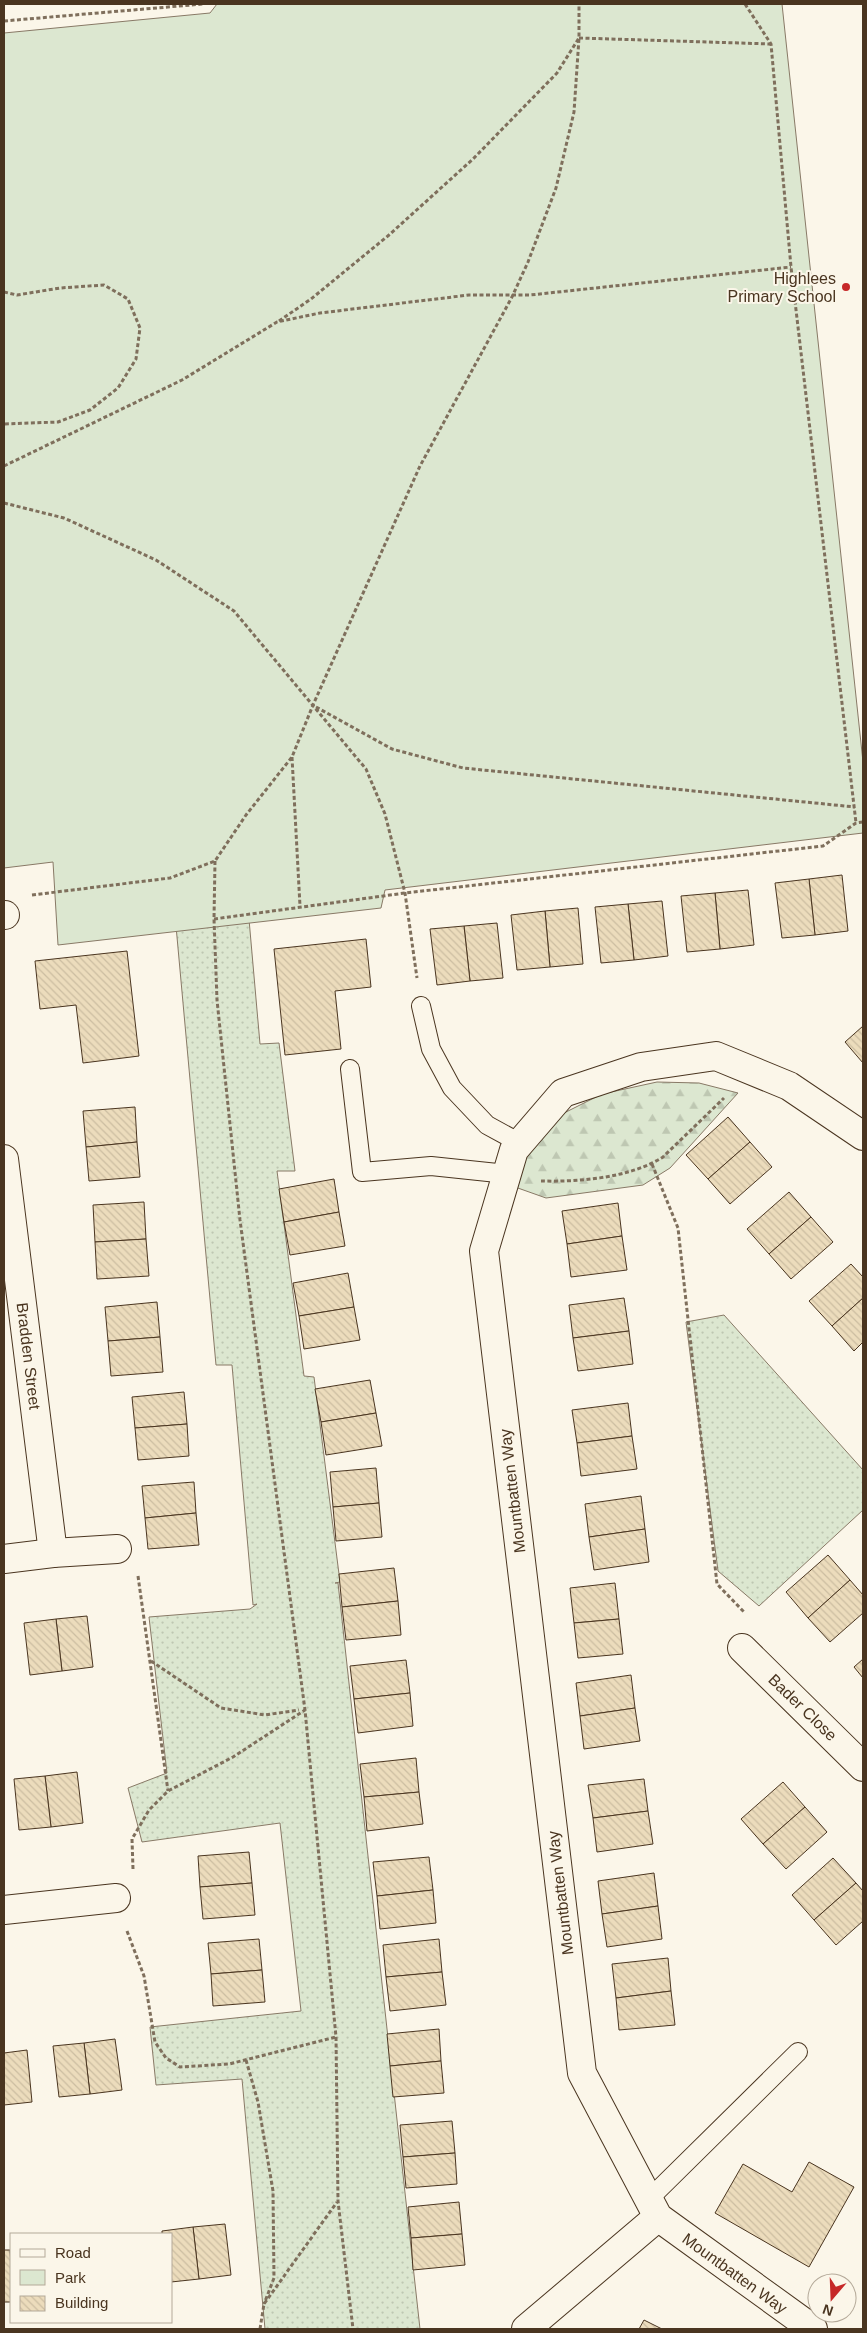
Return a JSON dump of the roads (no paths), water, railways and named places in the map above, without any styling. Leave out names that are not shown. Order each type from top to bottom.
[{"type":"street","name":"Mountbatten Way","points":[[812,2329],[654,2208],[582,2073],[484,1251],[514,1150],[563,1093],[641,1067],[716,1056],[789,1086],[863,1136]]},
{"type":"street","name":"Bradden Street","points":[[4,1159],[53,1553]]},
{"type":"street","points":[[4,1559],[53,1553],[116,1549]]},
{"type":"street","name":"Bader Close","points":[[742,1648],[863,1767]]},
{"type":"street","points":[[4,1910],[116,1898]]},
{"type":"street","points":[[526,2329],[654,2208]]},
{"type":"lane","points":[[421,1006],[431,1049],[452,1088],[487,1125],[520,1143]]},
{"type":"lane","points":[[350,1069],[362,1172],[431,1166],[507,1174]]},
{"type":"lane","points":[[654,2208],[798,2052]]},
{"type":"place","name":"Highlees Primary School","points":[[846,287]]}]
